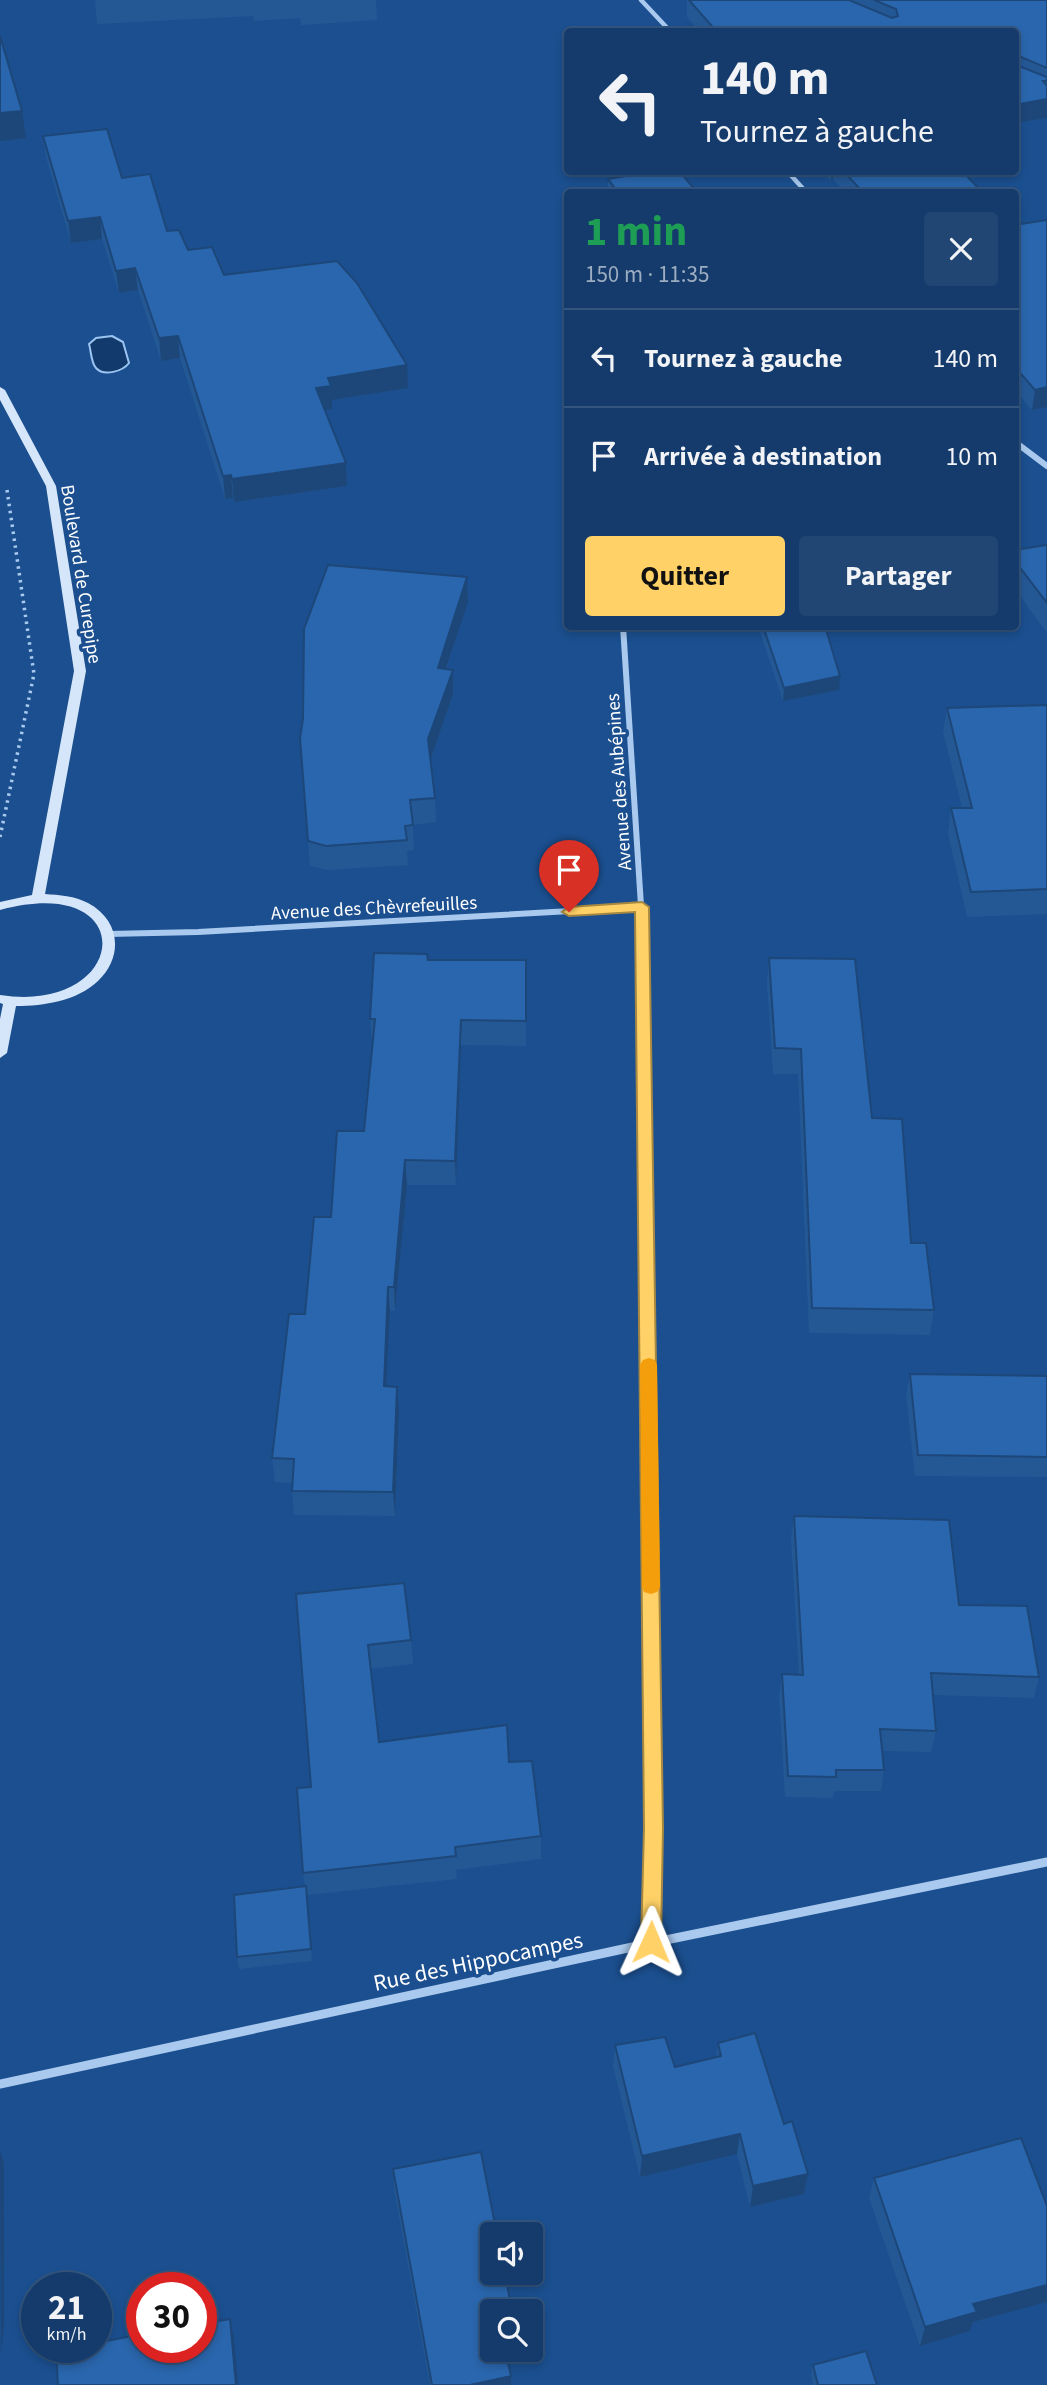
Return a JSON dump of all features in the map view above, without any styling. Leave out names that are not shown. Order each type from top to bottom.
[{"type":"main road","name":"Boulevard de Curepipe","points":[[0,390],[51,486],[80,671],[38,898]]},
{"type":"main road","points":[[0,906],[38,898],[62,899],[83,906],[100,918],[108,934],[109,951],[101,968],[85,983],[50,998],[5,1000],[0,1054]]},
{"type":"street","points":[[642,0],[667,28]]},
{"type":"street","points":[[791,175],[803,189]]},
{"type":"street","points":[[1019,445],[1047,466]]},
{"type":"street","name":"Avenue des Aubépines","points":[[623,630],[642,907],[653,1828],[651,1942]]},
{"type":"street","name":"Avenue des Chèvrefeuilles","points":[[108,934],[198,932],[642,907]]},
{"type":"street","name":"Rue des Hippocampes","points":[[0,2084],[651,1942],[1047,1862]]},
{"type":"path","points":[[0,837],[34,674],[8,493],[4,485]]},
{"type":"water","points":[[112,336],[123,342],[129,363],[118,370],[99,371],[94,366],[89,344],[96,338]]},
{"type":"building","points":[[689,0],[849,0],[892,18],[898,16],[896,9],[874,0],[1047,0],[1047,68],[1019,56],[1019,28],[714,28]]},
{"type":"building","points":[[0,36],[22,111],[0,113]]},
{"type":"building","points":[[1019,66],[1047,77],[1047,81],[1043,81],[1047,86],[1047,99],[1019,104]]},
{"type":"building","points":[[107,129],[122,178],[150,174],[167,231],[179,230],[188,250],[212,247],[224,275],[337,261],[357,283],[407,365],[328,378],[331,386],[316,388],[346,463],[232,479],[231,475],[223,476],[178,336],[159,338],[135,268],[116,271],[100,217],[68,221],[43,136]]},
{"type":"building","points":[[632,175],[683,175],[694,189],[616,189],[608,179]]},
{"type":"building","points":[[847,175],[966,175],[979,189],[860,189]]},
{"type":"building","points":[[1047,220],[1047,387],[1035,390],[1019,372],[1019,224]]},
{"type":"building","points":[[1047,545],[1047,603],[1019,566],[1019,549]]},
{"type":"building","points":[[328,565],[467,577],[438,668],[453,670],[428,739],[435,798],[410,800],[413,825],[405,826],[407,840],[326,846],[308,841],[300,738],[303,719],[304,629]]},
{"type":"building","points":[[764,630],[826,630],[840,676],[784,688]]},
{"type":"building","points":[[1047,705],[1047,889],[971,892],[951,808],[972,808],[947,708]]},
{"type":"building","points":[[374,953],[427,954],[428,960],[526,960],[526,1021],[461,1020],[455,1161],[405,1160],[394,1287],[388,1287],[384,1386],[397,1387],[393,1492],[292,1491],[294,1459],[272,1458],[289,1314],[305,1314],[314,1217],[331,1217],[337,1131],[364,1131],[375,1019],[370,1019]]},
{"type":"building","points":[[769,958],[855,959],[872,1118],[902,1119],[911,1243],[926,1243],[934,1310],[812,1308],[801,1049],[775,1048]]},
{"type":"building","points":[[910,1374],[1047,1376],[1047,1457],[918,1455]]},
{"type":"building","points":[[794,1516],[949,1520],[959,1605],[1027,1606],[1039,1677],[931,1673],[936,1731],[880,1729],[884,1770],[836,1770],[836,1777],[788,1776],[782,1674],[803,1675]]},
{"type":"building","points":[[404,1583],[411,1640],[368,1645],[379,1742],[507,1725],[509,1762],[532,1761],[541,1836],[455,1847],[456,1856],[303,1873],[297,1788],[311,1787],[296,1594]]},
{"type":"building","points":[[306,1886],[311,1949],[237,1957],[234,1895]]},
{"type":"building","points":[[755,2033],[784,2124],[792,2121],[808,2174],[753,2186],[740,2134],[642,2156],[615,2045],[665,2037],[675,2067],[721,2056],[718,2043]]},
{"type":"building","points":[[1021,2138],[1047,2206],[1047,2285],[973,2304],[977,2312],[925,2327],[874,2178]]},
{"type":"building","points":[[481,2152],[494,2222],[480,2222],[480,2285],[507,2285],[510,2299],[480,2299],[480,2362],[508,2362],[511,2376],[470,2385],[432,2385],[393,2169]]},
{"type":"building","points":[[230,2319],[236,2385],[58,2385],[57,2363],[112,2363],[112,2340],[126,2337],[126,2363],[217,2363],[217,2321]]},
{"type":"building","points":[[866,2351],[877,2385],[818,2385],[813,2365]]},
{"type":"slow traffic","points":[[649,1365],[651,1587]]},
{"type":"route","points":[[569,912],[642,907],[653,1828],[651,1942]]}]
